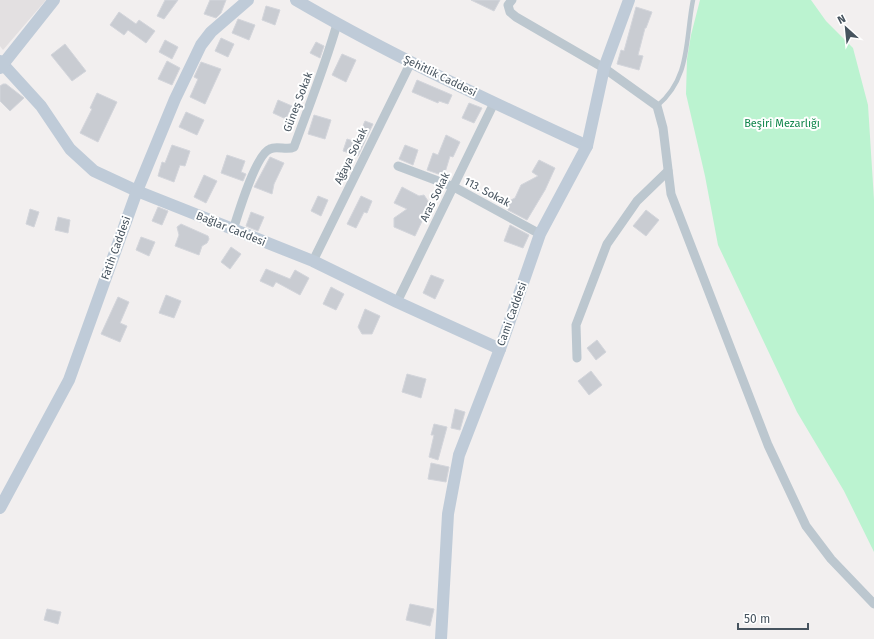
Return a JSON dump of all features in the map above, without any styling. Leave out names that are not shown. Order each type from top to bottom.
[{"type":"street","points":[[1,64],[54,0]]},
{"type":"street","name":"Fatih Caddesi","points":[[0,508],[69,380],[137,191],[175,99],[201,45],[211,32],[248,0]]},
{"type":"street","name":"Şehitlik Caddesi","points":[[296,0],[337,24],[411,62],[494,103],[587,146]]},
{"type":"street","points":[[512,0],[508,5],[510,12],[516,17],[604,68],[657,106],[663,128],[671,194],[768,445],[803,519],[831,559],[874,604]]},
{"type":"street","name":"Cami Caddesi","points":[[441,639],[448,514],[459,455],[500,349],[540,234],[587,146],[604,68],[629,0]]},
{"type":"street","name":"Güneş Sokak","points":[[233,230],[249,183],[263,153],[271,148],[291,149],[294,147],[310,100],[324,68],[337,24]]},
{"type":"street","name":"Ağaya Sokak","points":[[313,261],[411,62]]},
{"type":"street","name":"Bağlar Caddesi","points":[[1,64],[41,106],[70,149],[94,171],[137,191],[313,261],[396,302],[500,349]]},
{"type":"street","name":"Aras Sokak","points":[[396,302],[454,188],[494,103]]},
{"type":"street","name":"113. Sokak","points":[[398,166],[454,188],[540,234]]},
{"type":"street","points":[[577,358],[576,325],[607,244],[638,201],[668,171]]},
{"type":"lane","points":[[657,106],[673,90],[683,70],[693,0]]},
{"type":"shaded area","points":[[0,0],[46,0],[3,50],[0,46]]},
{"type":"green space","name":"Beşiri Mezarlığı","points":[[700,0],[811,0],[826,21],[853,48],[868,105],[874,200],[874,552],[844,491],[797,412],[718,245],[705,176],[686,94],[687,59],[691,35]]},
{"type":"building","points":[[165,0],[178,0],[164,19],[157,16]]},
{"type":"building","points":[[210,0],[226,0],[221,13],[216,18],[204,14]]},
{"type":"building","points":[[471,0],[500,0],[494,11]]},
{"type":"building","points":[[266,6],[280,10],[275,25],[262,20]]},
{"type":"building","points":[[636,7],[652,12],[645,28],[638,55],[643,56],[639,70],[617,64],[621,50],[624,51]]},
{"type":"building","points":[[119,12],[136,24],[139,20],[155,31],[146,43],[128,30],[124,35],[110,25]]},
{"type":"building","points":[[238,19],[255,25],[249,40],[232,33]]},
{"type":"building","points":[[221,38],[234,44],[228,57],[215,51]]},
{"type":"building","points":[[165,40],[178,47],[172,59],[159,52]]},
{"type":"building","points":[[316,42],[324,46],[320,58],[310,53]]},
{"type":"building","points":[[65,44],[86,71],[72,81],[51,55]]},
{"type":"building","points":[[342,54],[356,60],[346,82],[332,75]]},
{"type":"building","points":[[167,61],[180,68],[172,85],[158,79]]},
{"type":"building","points":[[201,62],[221,69],[205,104],[190,97],[198,79],[194,77]]},
{"type":"building","points":[[417,80],[452,95],[448,104],[439,101],[438,103],[412,92]]},
{"type":"building","points":[[6,84],[24,98],[10,111],[0,101],[0,86]]},
{"type":"building","points":[[97,93],[117,102],[98,142],[80,133],[92,109],[90,108]]},
{"type":"building","points":[[278,100],[292,106],[286,119],[273,113]]},
{"type":"building","points":[[469,103],[482,108],[474,123],[462,118]]},
{"type":"building","points":[[186,112],[204,120],[197,135],[179,127]]},
{"type":"building","points":[[314,115],[331,120],[325,139],[308,134]]},
{"type":"building","points":[[365,121],[373,124],[358,156],[343,151],[347,139],[356,142]]},
{"type":"building","points":[[446,135],[460,142],[453,157],[450,156],[444,176],[427,170],[433,153],[438,155]]},
{"type":"building","points":[[172,145],[190,151],[185,166],[180,165],[174,182],[158,176],[162,162],[165,163]]},
{"type":"building","points":[[405,145],[418,150],[413,165],[399,159]]},
{"type":"building","points":[[227,155],[245,161],[241,172],[246,174],[243,181],[221,173]]},
{"type":"building","points":[[270,157],[284,163],[274,184],[272,194],[254,187]]},
{"type":"building","points":[[539,160],[555,168],[545,190],[527,220],[508,210],[507,204],[515,198],[521,185],[538,176],[532,172]]},
{"type":"building","points":[[204,175],[217,181],[206,203],[194,197]]},
{"type":"building","points":[[402,187],[419,196],[424,195],[428,201],[433,204],[426,218],[424,217],[415,236],[394,227],[394,218],[407,209],[394,203]]},
{"type":"building","points":[[318,196],[328,200],[321,216],[311,211]]},
{"type":"building","points":[[361,196],[372,201],[367,213],[364,212],[356,228],[347,224]]},
{"type":"building","points":[[158,207],[168,211],[162,225],[152,221]]},
{"type":"building","points":[[30,209],[39,212],[34,227],[26,224]]},
{"type":"building","points":[[646,210],[659,220],[646,236],[633,226]]},
{"type":"building","points":[[251,212],[264,217],[258,231],[246,226]]},
{"type":"building","points":[[58,217],[70,220],[68,233],[55,230]]},
{"type":"building","points":[[181,224],[208,236],[209,239],[207,243],[202,246],[199,255],[175,246],[179,235],[177,227]]},
{"type":"building","points":[[510,225],[529,235],[523,248],[504,241]]},
{"type":"building","points":[[141,237],[155,242],[149,256],[136,250]]},
{"type":"building","points":[[231,247],[241,254],[230,269],[221,262]]},
{"type":"building","points":[[266,269],[290,279],[295,270],[309,278],[300,295],[276,282],[273,287],[260,281]]},
{"type":"building","points":[[431,275],[444,280],[435,299],[423,293]]},
{"type":"building","points":[[331,287],[344,294],[336,310],[323,304]]},
{"type":"building","points":[[166,295],[181,301],[174,318],[159,313]]},
{"type":"building","points":[[118,297],[129,302],[120,323],[127,326],[120,342],[101,334]]},
{"type":"building","points":[[365,309],[380,316],[372,334],[362,334],[358,327]]},
{"type":"building","points":[[597,340],[606,352],[596,360],[587,348]]},
{"type":"building","points":[[591,371],[602,385],[589,395],[578,381]]},
{"type":"building","points":[[407,374],[426,379],[421,398],[402,392]]},
{"type":"building","points":[[455,409],[465,412],[460,430],[451,428]]},
{"type":"building","points":[[434,424],[447,427],[438,460],[429,457],[434,435],[431,435]]},
{"type":"building","points":[[431,463],[449,467],[446,482],[428,479]]},
{"type":"building","points":[[410,604],[434,609],[430,626],[406,620]]},
{"type":"building","points":[[47,609],[61,612],[58,624],[44,620]]}]
